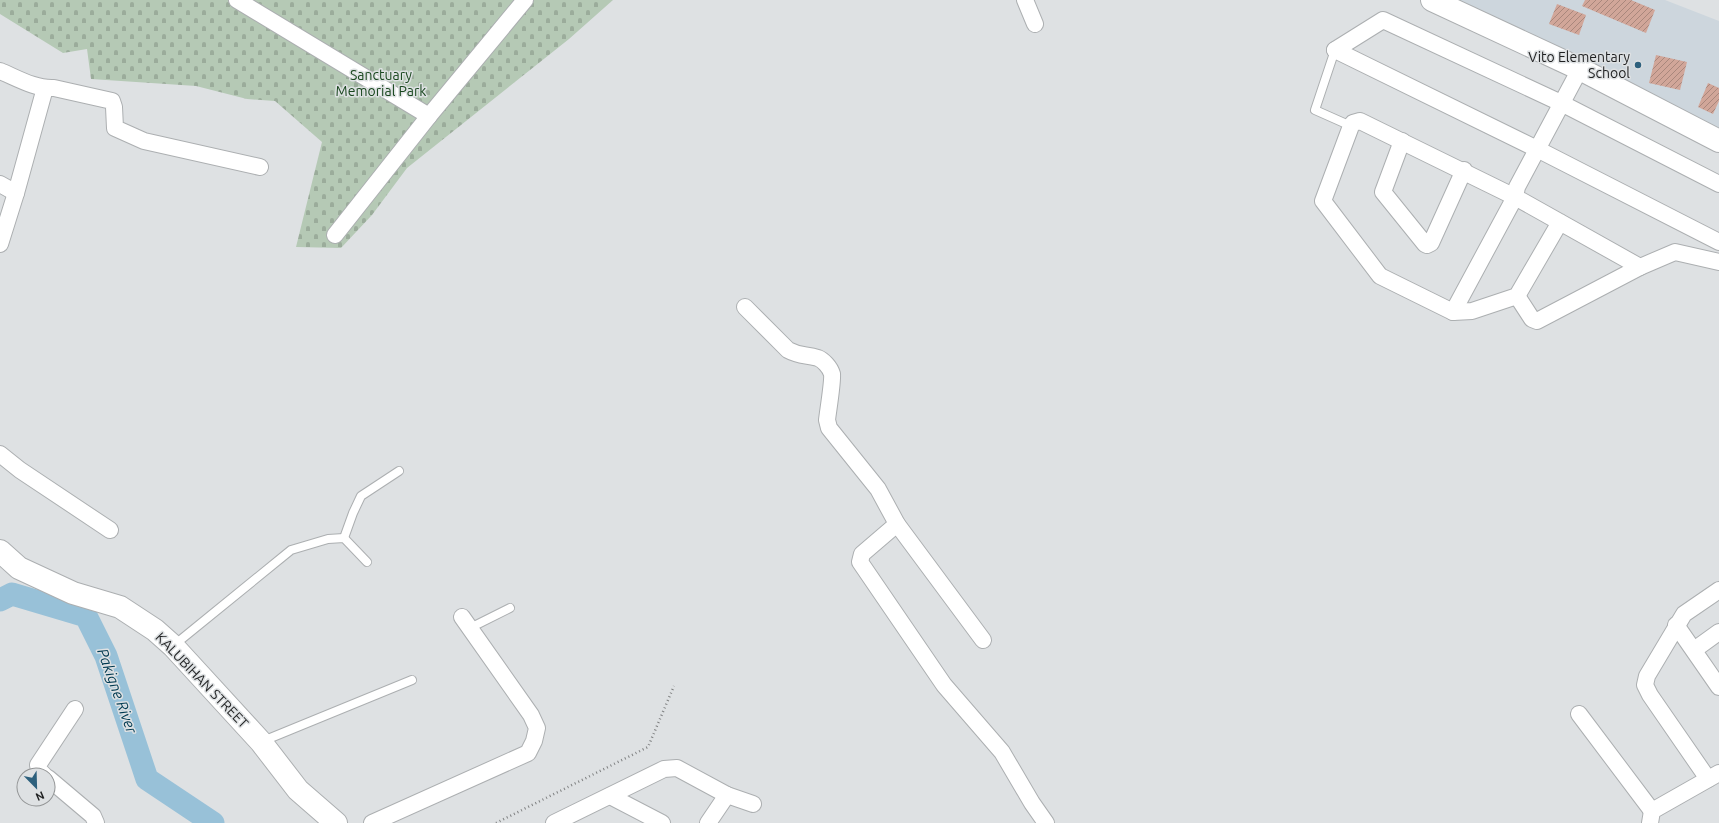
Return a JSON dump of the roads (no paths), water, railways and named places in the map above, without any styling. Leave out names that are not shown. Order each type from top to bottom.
[{"type":"street","points":[[237,0],[429,116]]},
{"type":"street","points":[[335,235],[429,116],[525,0]]},
{"type":"street","points":[[1025,0],[1035,24]]},
{"type":"street","points":[[1432,0],[1584,71],[1719,141]]},
{"type":"street","points":[[1335,50],[1383,20],[1566,105],[1719,184]]},
{"type":"street","points":[[1335,50],[1719,242]]},
{"type":"street","points":[[0,71],[26,82],[46,88],[54,88],[112,101],[114,107],[115,128],[144,141],[260,167]]},
{"type":"street","points":[[1453,312],[1515,197],[1517,187],[1541,152],[1584,71]]},
{"type":"street","points":[[0,244],[16,194],[46,88]]},
{"type":"street","points":[[1560,222],[1517,296],[1472,311],[1453,312],[1380,276],[1323,201],[1351,126],[1353,123],[1360,121],[1464,170],[1515,197],[1640,266]]},
{"type":"street","points":[[1402,141],[1383,192],[1424,244],[1427,245],[1431,243],[1464,170]]},
{"type":"street","points":[[0,184],[16,194]]},
{"type":"street","points":[[1517,296],[1532,319],[1537,321],[1640,266],[1678,251],[1719,262]]},
{"type":"street","points":[[745,307],[788,350],[803,356],[820,358],[825,362],[832,373],[827,420],[829,428],[878,489],[898,524],[983,640]]},
{"type":"street","points":[[0,454],[20,470],[110,530]]},
{"type":"street","points":[[898,524],[862,554],[860,562],[944,685],[1002,752],[1032,803],[1046,823]]},
{"type":"street","name":"KALUBIHAN STREET","points":[[0,551],[19,568],[73,593],[120,607],[155,630],[173,646],[261,742],[298,790],[336,823]]},
{"type":"street","points":[[1579,714],[1651,817],[1714,776],[1650,695],[1646,685],[1647,676],[1684,614],[1719,590]]},
{"type":"street","points":[[372,823],[528,753],[534,741],[537,728],[531,716],[466,622]]},
{"type":"street","points":[[1676,626],[1719,686]]},
{"type":"street","points":[[1694,650],[1719,632]]},
{"type":"street","points":[[38,767],[38,765],[75,709]]},
{"type":"street","points":[[554,823],[664,769],[677,768],[727,795],[753,804]]},
{"type":"street","points":[[56,785],[93,816],[96,823]]},
{"type":"street","points":[[708,823],[727,795]]},
{"type":"street","points":[[610,796],[662,823]]},
{"type":"lane","points":[[1335,50],[1315,110],[1351,126]]},
{"type":"lane","points":[[344,538],[361,496],[400,471]]},
{"type":"lane","points":[[173,646],[291,550],[328,539],[344,538],[367,562]]},
{"type":"lane","points":[[466,622],[510,608]]},
{"type":"lane","points":[[261,742],[412,680]]},
{"type":"waterway","name":"Pakigne River","points":[[0,600],[12,594],[86,616],[106,656],[147,779],[213,823]]},
{"type":"place","name":"Vito Elementary School","points":[[1638,65]]},
{"type":"park label","name":"Sanctuary Memorial Park","points":[[381,84]]}]
